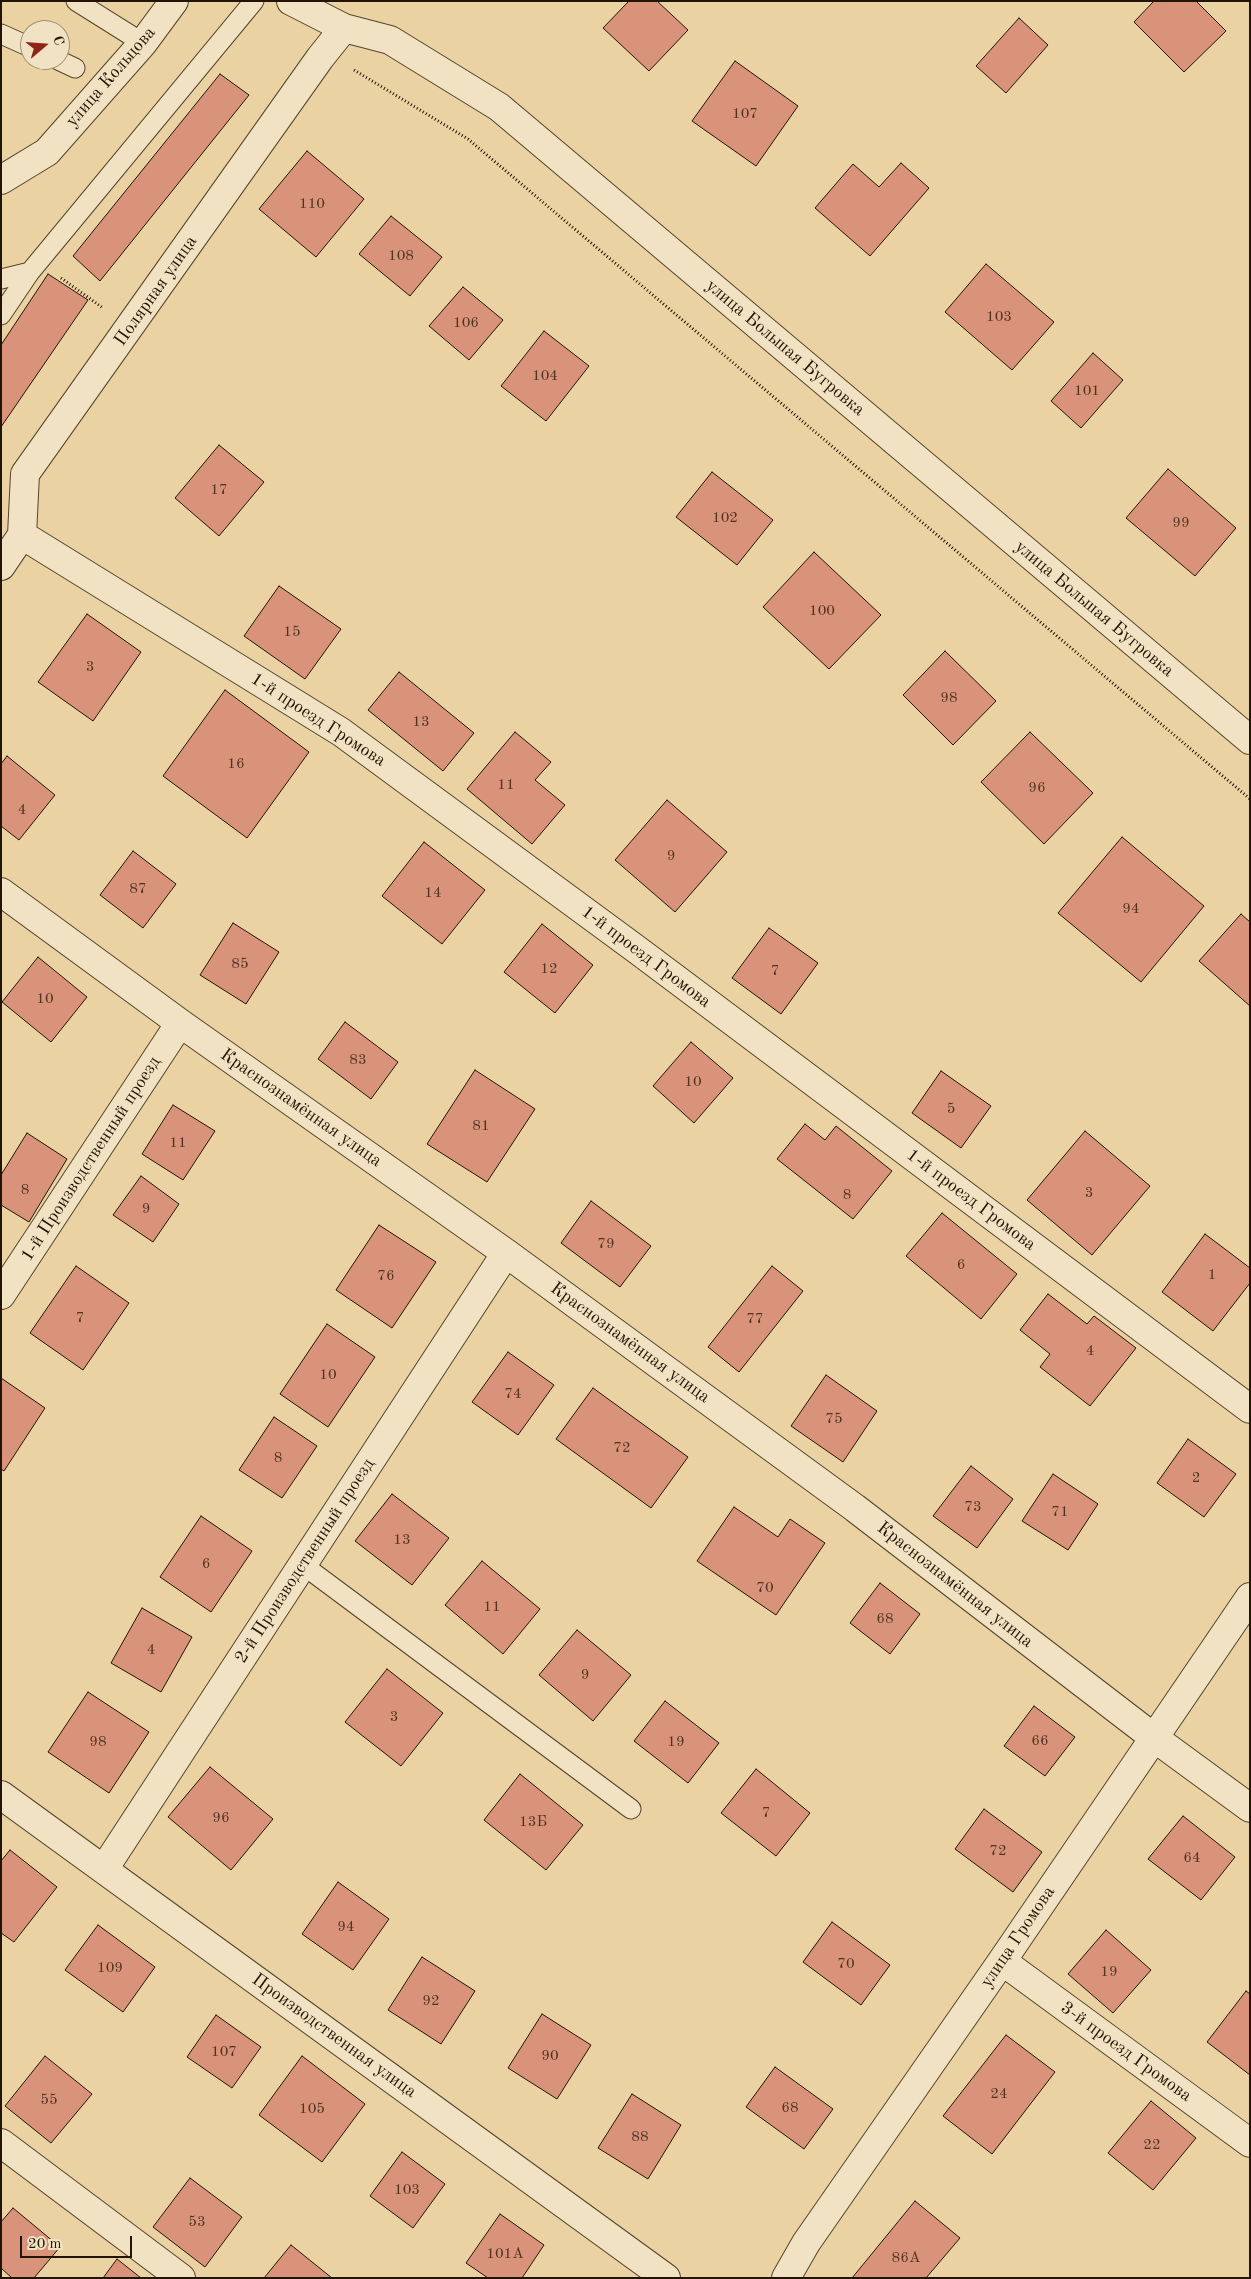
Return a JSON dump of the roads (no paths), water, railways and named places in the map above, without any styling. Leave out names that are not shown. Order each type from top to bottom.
[{"type":"street","name":"улица Кольцова","points":[[1,180],[47,152],[143,43],[174,1]]},
{"type":"street","name":"улица Большая Бугровка","points":[[291,1],[344,28],[390,40],[499,107],[1250,740]]},
{"type":"street","name":"Полярная улица","points":[[22,535],[25,474],[320,58],[344,28]]},
{"type":"street","points":[[1,566],[22,535]]},
{"type":"street","name":"1-й проезд Громова","points":[[22,535],[341,732],[628,943],[1250,1409]]},
{"type":"street","name":"Краснознамённая улица","points":[[1,892],[180,1023],[506,1253],[856,1508],[1153,1737],[1250,1808]]},
{"type":"street","name":"1-й Производственный проезд","points":[[1,1295],[180,1023]]},
{"type":"street","name":"2-й Производственный проезд","points":[[104,1869],[506,1253]]},
{"type":"street","name":"улица Громова","points":[[786,2278],[806,2243],[1002,1961],[1250,1597]]},
{"type":"street","name":"Производственная улица","points":[[1,1796],[666,2278]]},
{"type":"street","name":"3-й проезд Громова","points":[[1002,1961],[1250,2143]]},
{"type":"street","points":[[1,2143],[181,2278]]},
{"type":"lane","points":[[76,1],[143,43]]},
{"type":"lane","points":[[1,315],[34,267],[254,1]]},
{"type":"lane","points":[[1,34],[20,43]]},
{"type":"lane","points":[[70,66],[75,68]]},
{"type":"lane","points":[[1,279],[34,267]]},
{"type":"lane","points":[[303,1565],[630,1809]]}]
